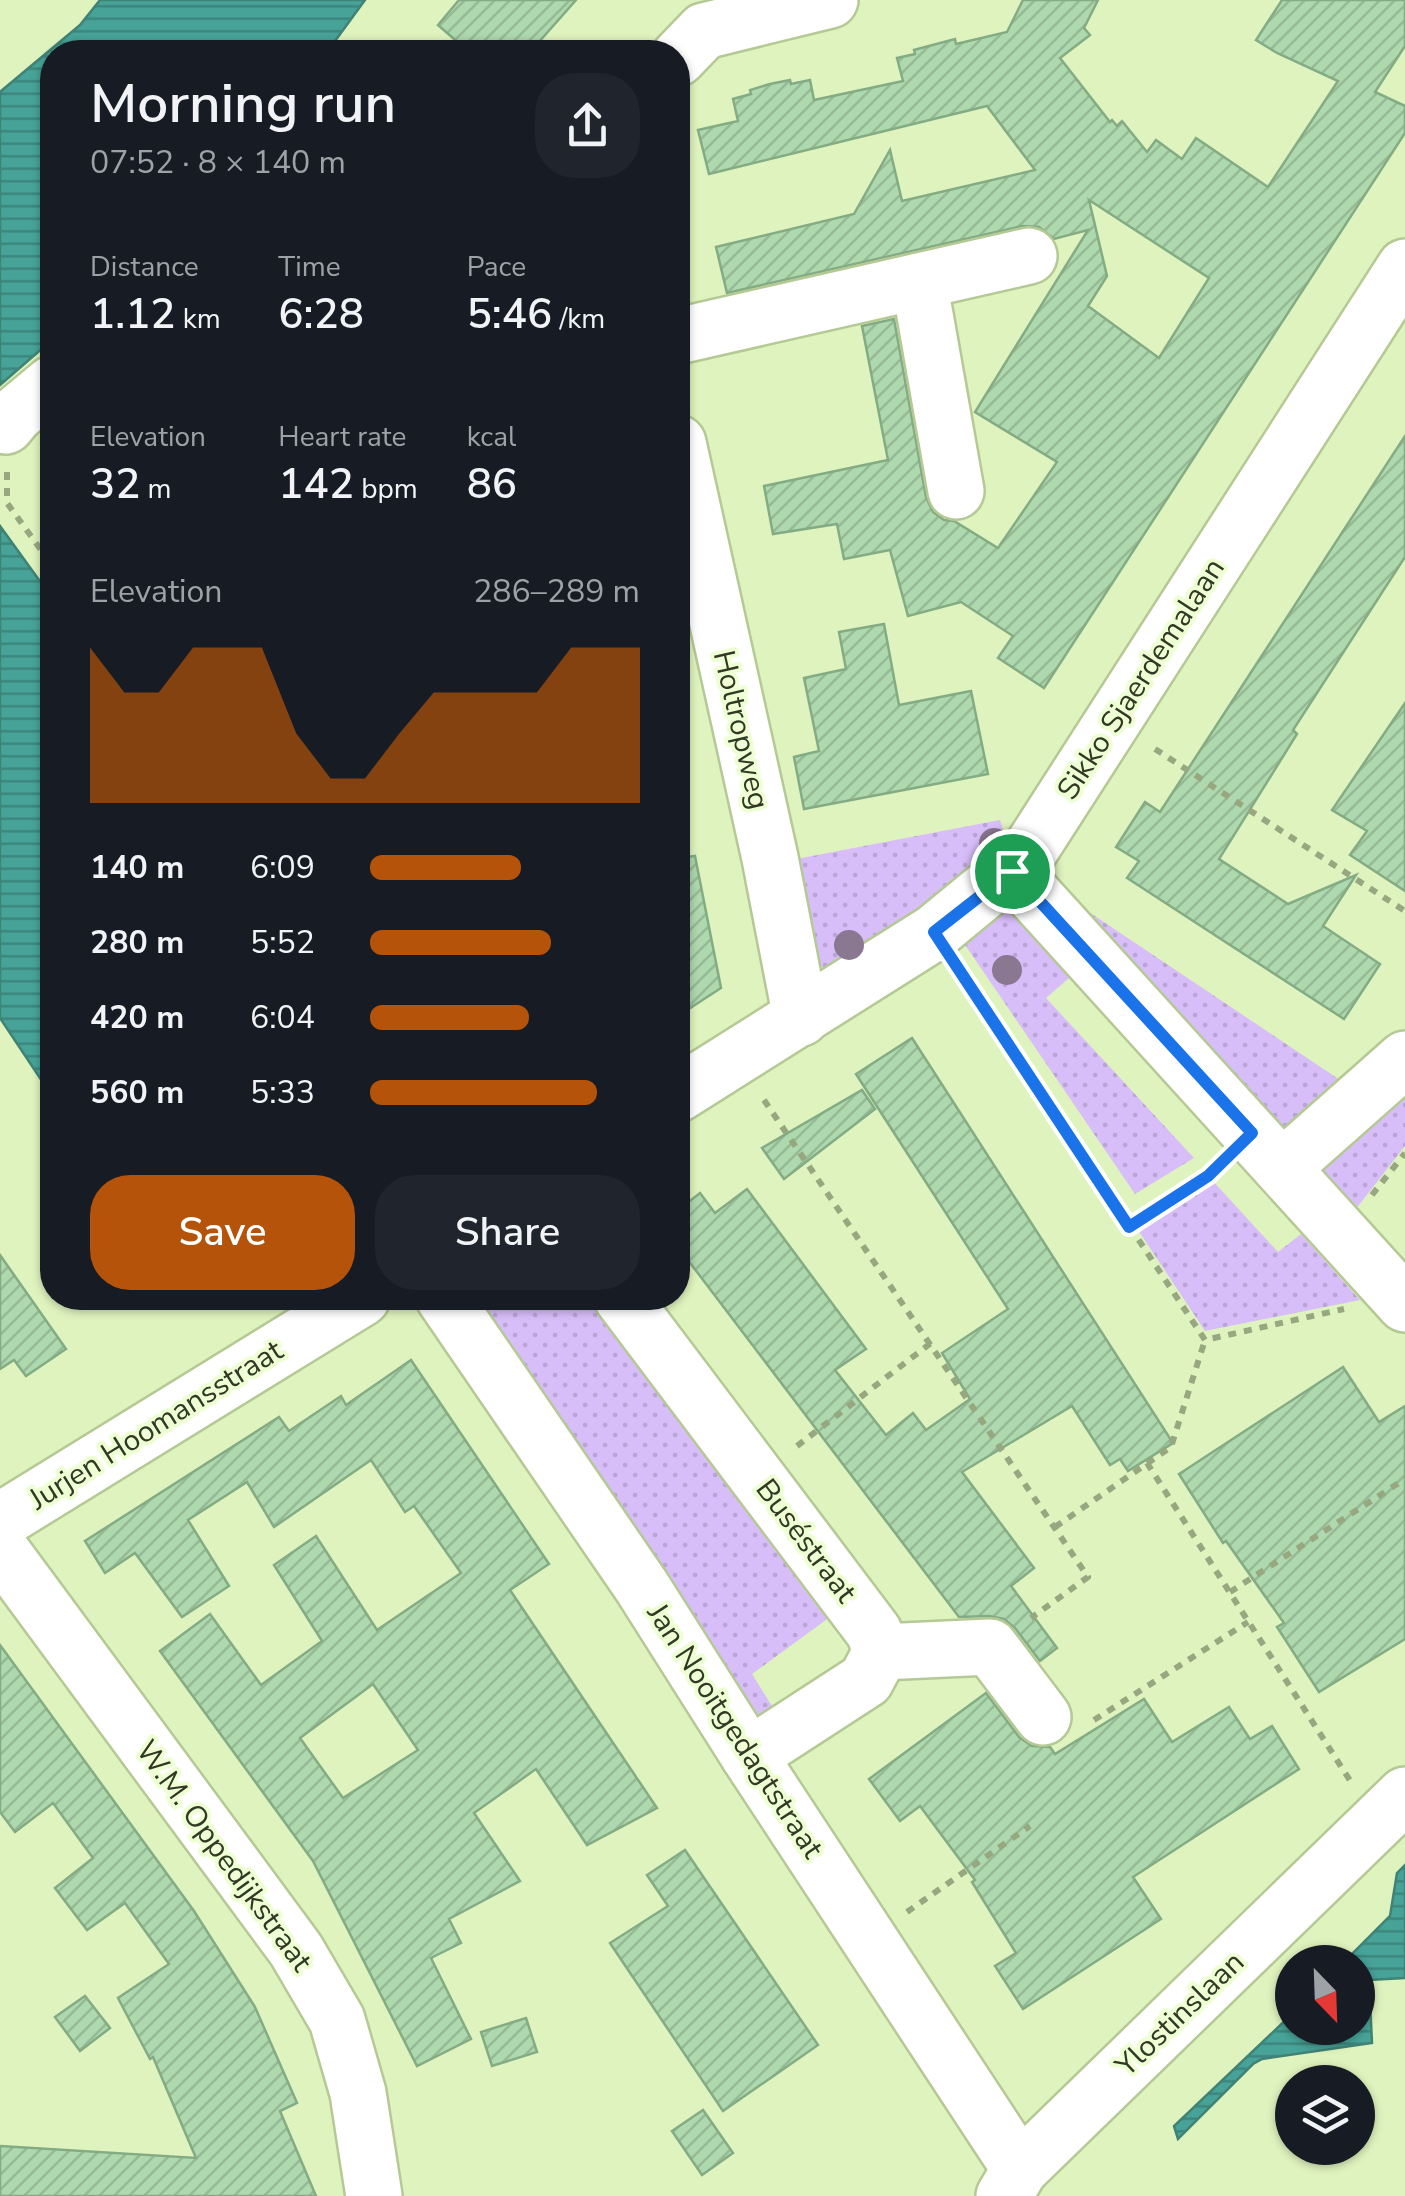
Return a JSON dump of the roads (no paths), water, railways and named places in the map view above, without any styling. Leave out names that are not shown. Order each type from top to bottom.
[{"type":"street","points":[[690,46],[704,31],[830,0]]},
{"type":"street","points":[[690,333],[1029,256]]},
{"type":"street","name":"Sikko Sjaerdemalaan","points":[[801,1018],[934,932],[1012,871],[1034,844],[1405,267]]},
{"type":"street","points":[[919,281],[956,491]]},
{"type":"street","points":[[6,426],[40,394]]},
{"type":"street","name":"Holtropweg","points":[[690,497],[770,858],[801,1018]]},
{"type":"street","points":[[1012,871],[1402,1301]]},
{"type":"street","points":[[690,1086],[801,1018]]},
{"type":"street","points":[[1267,1150],[1405,1058]]},
{"type":"street","name":"Jurjen Hoomansstraat","points":[[0,1521],[343,1310]]},
{"type":"street","name":"Jan Nooitgedagtstraat","points":[[452,1310],[642,1587],[869,1938],[1012,2183]]},
{"type":"street","name":"Buséstraat","points":[[631,1310],[874,1632],[881,1652]]},
{"type":"street","name":"W.M. Oppedijkstraat","points":[[0,1548],[296,1950],[336,2020],[358,2093],[374,2196]]},
{"type":"street","points":[[749,1756],[866,1680],[881,1652],[990,1647],[1068,1719]]},
{"type":"street","name":"Ylostinslaan","points":[[1012,2183],[1391,1809]]},
{"type":"water","points":[[100,0],[365,0],[336,40],[62,40]]},
{"type":"water","points":[[40,58],[40,350],[0,385],[0,92]]},
{"type":"water","points":[[0,526],[40,581],[40,1078],[0,1018]]},
{"type":"water","points":[[1405,1865],[1405,1978],[1375,1980],[1375,1945],[1361,1945],[1390,1916],[1397,1873]]},
{"type":"water","points":[[1275,2030],[1275,2045],[1358,2045],[1262,2059],[1178,2139],[1174,2126]]}]
